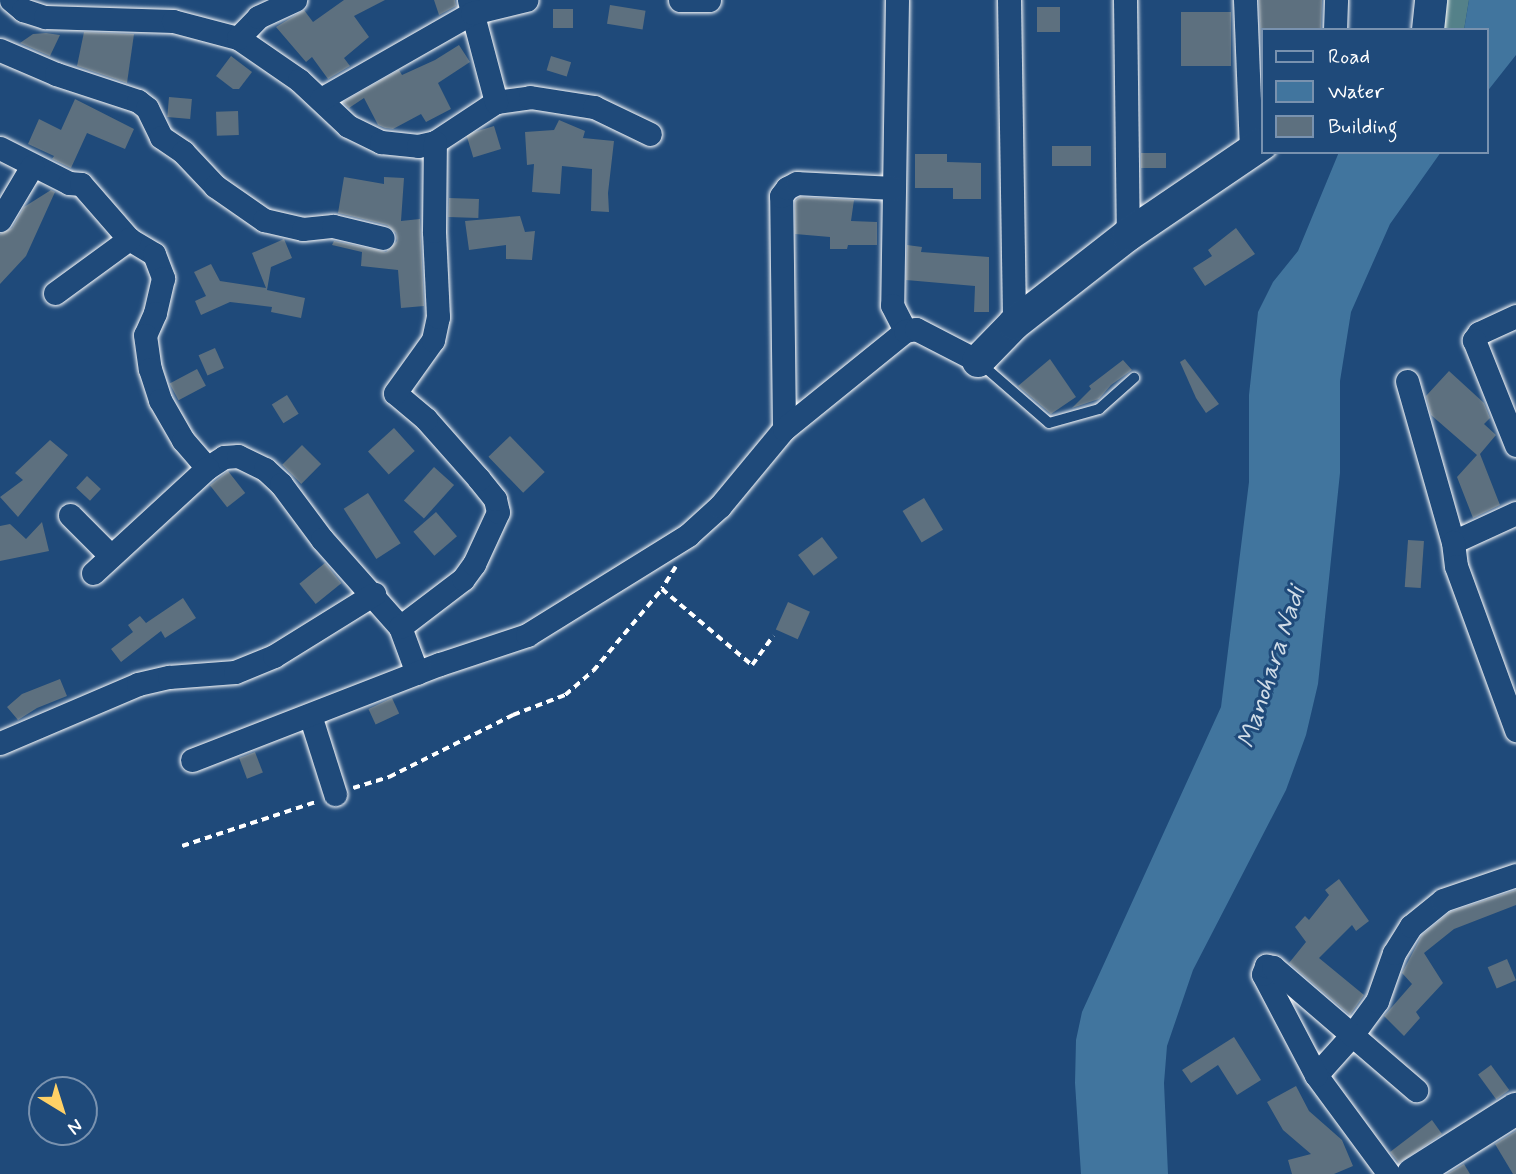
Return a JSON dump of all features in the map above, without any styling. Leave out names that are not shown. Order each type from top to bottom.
[{"type":"street","points":[[10,0],[23,10],[45,17],[173,21],[238,38],[272,58],[321,99],[348,126],[381,142],[418,146],[435,142],[496,102],[530,97],[594,107],[650,134]]},
{"type":"street","points":[[238,38],[258,17],[295,0]]},
{"type":"street","points":[[321,99],[471,7],[526,0]]},
{"type":"street","points":[[680,0],[709,0]]},
{"type":"street","points":[[897,0],[892,305],[905,331]]},
{"type":"street","points":[[1009,0],[1014,324]]},
{"type":"street","points":[[1125,0],[1128,235]]},
{"type":"street","points":[[192,760],[417,673],[527,635],[688,535],[720,506],[748,469],[784,429],[905,331],[916,329],[978,361],[1014,324],[1128,235],[1256,147],[1245,0]]},
{"type":"street","points":[[1335,28],[1336,0]]},
{"type":"street","points":[[1428,28],[1431,0]]},
{"type":"street","points":[[471,7],[496,102]]},
{"type":"street","points":[[0,50],[56,74],[138,101],[147,108],[161,137],[184,152],[215,186],[264,220],[303,229],[333,226],[383,238]]},
{"type":"street","points":[[400,627],[463,579],[474,564],[498,512],[495,499],[480,479],[426,419],[395,393],[433,340],[438,317],[434,231],[435,142]]},
{"type":"street","points":[[0,148],[69,183],[81,184],[129,239],[154,254],[163,278],[155,313],[145,335],[150,369],[160,400],[183,440],[207,468]]},
{"type":"street","points":[[0,220],[32,166]]},
{"type":"street","points":[[784,429],[781,196],[787,188],[797,183],[892,188]]},
{"type":"street","points":[[55,293],[129,239]]},
{"type":"street","points":[[1516,316],[1479,333],[1475,340],[1516,445]]},
{"type":"street","points":[[1407,381],[1452,542],[1456,566],[1516,730]]},
{"type":"street","points":[[93,573],[207,468],[224,457],[238,456],[265,469],[281,484],[322,539],[374,594],[400,627],[417,673]]},
{"type":"street","points":[[1452,542],[1516,513]]},
{"type":"street","points":[[70,515],[110,555]]},
{"type":"street","points":[[0,743],[138,684],[169,677],[236,671],[274,656],[374,594]]},
{"type":"street","points":[[310,715],[335,794]]},
{"type":"street","points":[[1316,1075],[1352,1035],[1377,1001],[1394,953],[1411,926],[1443,900],[1516,875]]},
{"type":"street","points":[[1389,1174],[1316,1075],[1263,974],[1266,966],[1273,967],[1312,1004],[1416,1090]]},
{"type":"street","points":[[1413,1174],[1516,1109]]},
{"type":"lane","points":[[978,361],[1049,423],[1099,409],[1134,379]]},
{"type":"path","points":[[182,846],[293,811],[389,776],[513,715],[565,695],[593,671],[662,589],[683,556]]},
{"type":"path","points":[[662,589],[752,665],[773,636]]},
{"type":"green space","points":[[1443,0],[1469,0],[1464,28],[1439,28]]},
{"type":"water","points":[[1469,0],[1516,0],[1516,55],[1488,90],[1488,28],[1464,28]]},
{"type":"water","name":"Manohara Nadi","points":[[1338,154],[1440,154],[1390,224],[1351,312],[1340,381],[1340,473],[1318,684],[1306,735],[1286,790],[1193,970],[1167,1046],[1164,1083],[1168,1174],[1081,1174],[1075,1083],[1076,1040],[1082,1012],[1221,707],[1249,482],[1249,395],[1258,312],[1273,282],[1298,251]]},
{"type":"building","points":[[344,0],[385,0],[354,16],[369,37],[344,58],[350,66],[328,79],[312,57],[306,62],[276,27],[304,10],[313,22]]},
{"type":"building","points":[[434,0],[455,0],[456,6],[439,15]]},
{"type":"building","points":[[1259,0],[1322,0],[1321,28],[1260,28]]},
{"type":"building","points":[[610,5],[646,11],[643,29],[607,24]]},
{"type":"building","points":[[1037,7],[1060,7],[1060,32],[1037,32]]},
{"type":"building","points":[[553,9],[573,9],[573,28],[553,28]]},
{"type":"building","points":[[1181,12],[1231,12],[1231,66],[1181,66]]},
{"type":"building","points":[[84,32],[134,34],[127,83],[77,66]]},
{"type":"building","points":[[33,34],[60,35],[50,56],[20,43]]},
{"type":"building","points":[[459,45],[470,62],[438,83],[451,109],[426,122],[421,114],[393,129],[385,128],[378,125],[364,98],[349,108],[343,102],[399,70],[402,75]]},
{"type":"building","points":[[231,56],[252,72],[239,89],[233,89],[216,76]]},
{"type":"building","points":[[551,56],[571,62],[567,76],[547,70]]},
{"type":"building","points":[[169,97],[192,99],[190,119],[167,117]]},
{"type":"building","points":[[75,99],[134,129],[125,149],[87,133],[71,168],[52,159],[54,156],[28,144],[39,119],[61,130]]},
{"type":"building","points":[[238,111],[239,135],[217,136],[216,112]]},
{"type":"building","points":[[559,120],[585,131],[583,138],[614,141],[608,193],[609,212],[591,211],[592,169],[562,166],[560,194],[532,192],[534,164],[527,165],[525,132],[554,130]]},
{"type":"building","points":[[494,126],[501,149],[473,157],[466,134]]},
{"type":"building","points":[[1052,146],[1091,146],[1091,166],[1052,166]]},
{"type":"building","points":[[1141,153],[1166,153],[1166,168],[1141,168]]},
{"type":"building","points":[[915,154],[947,154],[947,162],[981,163],[981,199],[953,199],[953,188],[915,188]]},
{"type":"building","points":[[344,177],[384,184],[384,177],[404,178],[401,221],[420,219],[424,306],[401,308],[398,270],[361,266],[362,252],[332,245],[334,241],[386,252],[397,241],[396,233],[387,225],[338,213]]},
{"type":"building","points":[[51,190],[55,192],[26,256],[0,284],[0,234],[12,228],[24,207]]},
{"type":"building","points":[[800,197],[854,200],[851,221],[877,222],[877,245],[848,245],[847,249],[830,249],[830,237],[795,234],[795,201]]},
{"type":"building","points":[[449,198],[479,199],[478,218],[448,217]]},
{"type":"building","points":[[520,216],[525,232],[535,231],[532,260],[506,259],[506,245],[469,250],[465,221]]},
{"type":"building","points":[[1236,228],[1255,254],[1205,286],[1193,268],[1212,256],[1208,250]]},
{"type":"building","points":[[284,239],[292,258],[271,267],[267,290],[305,298],[301,318],[271,312],[272,307],[230,302],[201,315],[195,301],[206,296],[194,272],[211,264],[220,281],[266,288],[252,253]]},
{"type":"building","points":[[907,245],[922,247],[921,252],[989,257],[989,312],[974,312],[975,286],[906,280]]},
{"type":"building","points":[[215,348],[224,368],[208,375],[199,355]]},
{"type":"building","points":[[1050,359],[1076,397],[1051,414],[1018,386]]},
{"type":"building","points":[[1185,359],[1219,404],[1206,413],[1180,362]]},
{"type":"building","points":[[1123,360],[1132,370],[1111,385],[1099,399],[1072,408],[1091,389],[1089,386]]},
{"type":"building","points":[[197,369],[206,386],[179,400],[170,384]]},
{"type":"building","points":[[1449,371],[1484,403],[1490,418],[1484,424],[1496,435],[1480,454],[1500,505],[1473,518],[1457,477],[1477,455],[1431,415],[1426,396]]},
{"type":"building","points":[[287,395],[299,414],[283,423],[272,405]]},
{"type":"building","points":[[394,428],[415,451],[389,474],[368,451]]},
{"type":"building","points":[[510,436],[545,472],[523,493],[488,457]]},
{"type":"building","points":[[50,440],[68,455],[18,517],[0,497],[23,480],[15,473]]},
{"type":"building","points":[[302,445],[321,464],[301,484],[282,465]]},
{"type":"building","points":[[434,467],[454,485],[424,519],[404,500]]},
{"type":"building","points":[[228,471],[245,493],[227,507],[210,485]]},
{"type":"building","points":[[87,476],[101,489],[90,501],[76,488]]},
{"type":"building","points":[[368,493],[401,543],[376,559],[344,509]]},
{"type":"building","points":[[924,498],[943,530],[922,543],[903,511]]},
{"type":"building","points":[[436,512],[457,536],[434,556],[413,532]]},
{"type":"building","points":[[42,522],[49,551],[0,561],[0,526],[10,524],[26,539]]},
{"type":"building","points":[[822,537],[838,558],[814,576],[798,555]]},
{"type":"building","points":[[1408,540],[1424,541],[1421,588],[1405,587]]},
{"type":"building","points":[[325,563],[341,583],[316,604],[299,584]]},
{"type":"building","points":[[183,598],[196,618],[165,638],[161,631],[121,662],[111,649],[133,632],[128,625],[140,616],[146,623]]},
{"type":"building","points":[[788,602],[810,612],[798,639],[776,629]]},
{"type":"building","points":[[60,679],[67,696],[37,708],[18,720],[7,707],[22,694]]},
{"type":"building","points":[[392,698],[399,713],[376,724],[368,709]]},
{"type":"building","points":[[255,752],[263,773],[247,779],[239,758]]},
{"type":"building","points":[[1339,879],[1369,921],[1356,931],[1352,925],[1319,958],[1364,995],[1350,1015],[1289,963],[1306,942],[1295,927],[1305,916],[1309,920],[1329,895],[1325,890]]},
{"type":"building","points":[[1516,890],[1516,905],[1454,929],[1424,953],[1443,983],[1416,1012],[1420,1018],[1404,1036],[1384,1016],[1412,984],[1402,973],[1422,935],[1450,912]]},
{"type":"building","points":[[1507,959],[1516,980],[1497,988],[1488,967]]},
{"type":"building","points":[[1234,1037],[1261,1080],[1237,1095],[1218,1065],[1191,1083],[1182,1070]]},
{"type":"building","points":[[1491,1065],[1509,1090],[1496,1099],[1478,1074]]},
{"type":"building","points":[[1296,1086],[1309,1111],[1342,1140],[1353,1166],[1334,1174],[1292,1174],[1288,1160],[1311,1154],[1283,1130],[1267,1102]]},
{"type":"building","points":[[1432,1120],[1442,1134],[1399,1163],[1390,1152]]},
{"type":"building","points":[[1516,1131],[1516,1174],[1513,1174],[1495,1144]]},
{"type":"building","points":[[1464,1164],[1470,1174],[1447,1174]]}]
